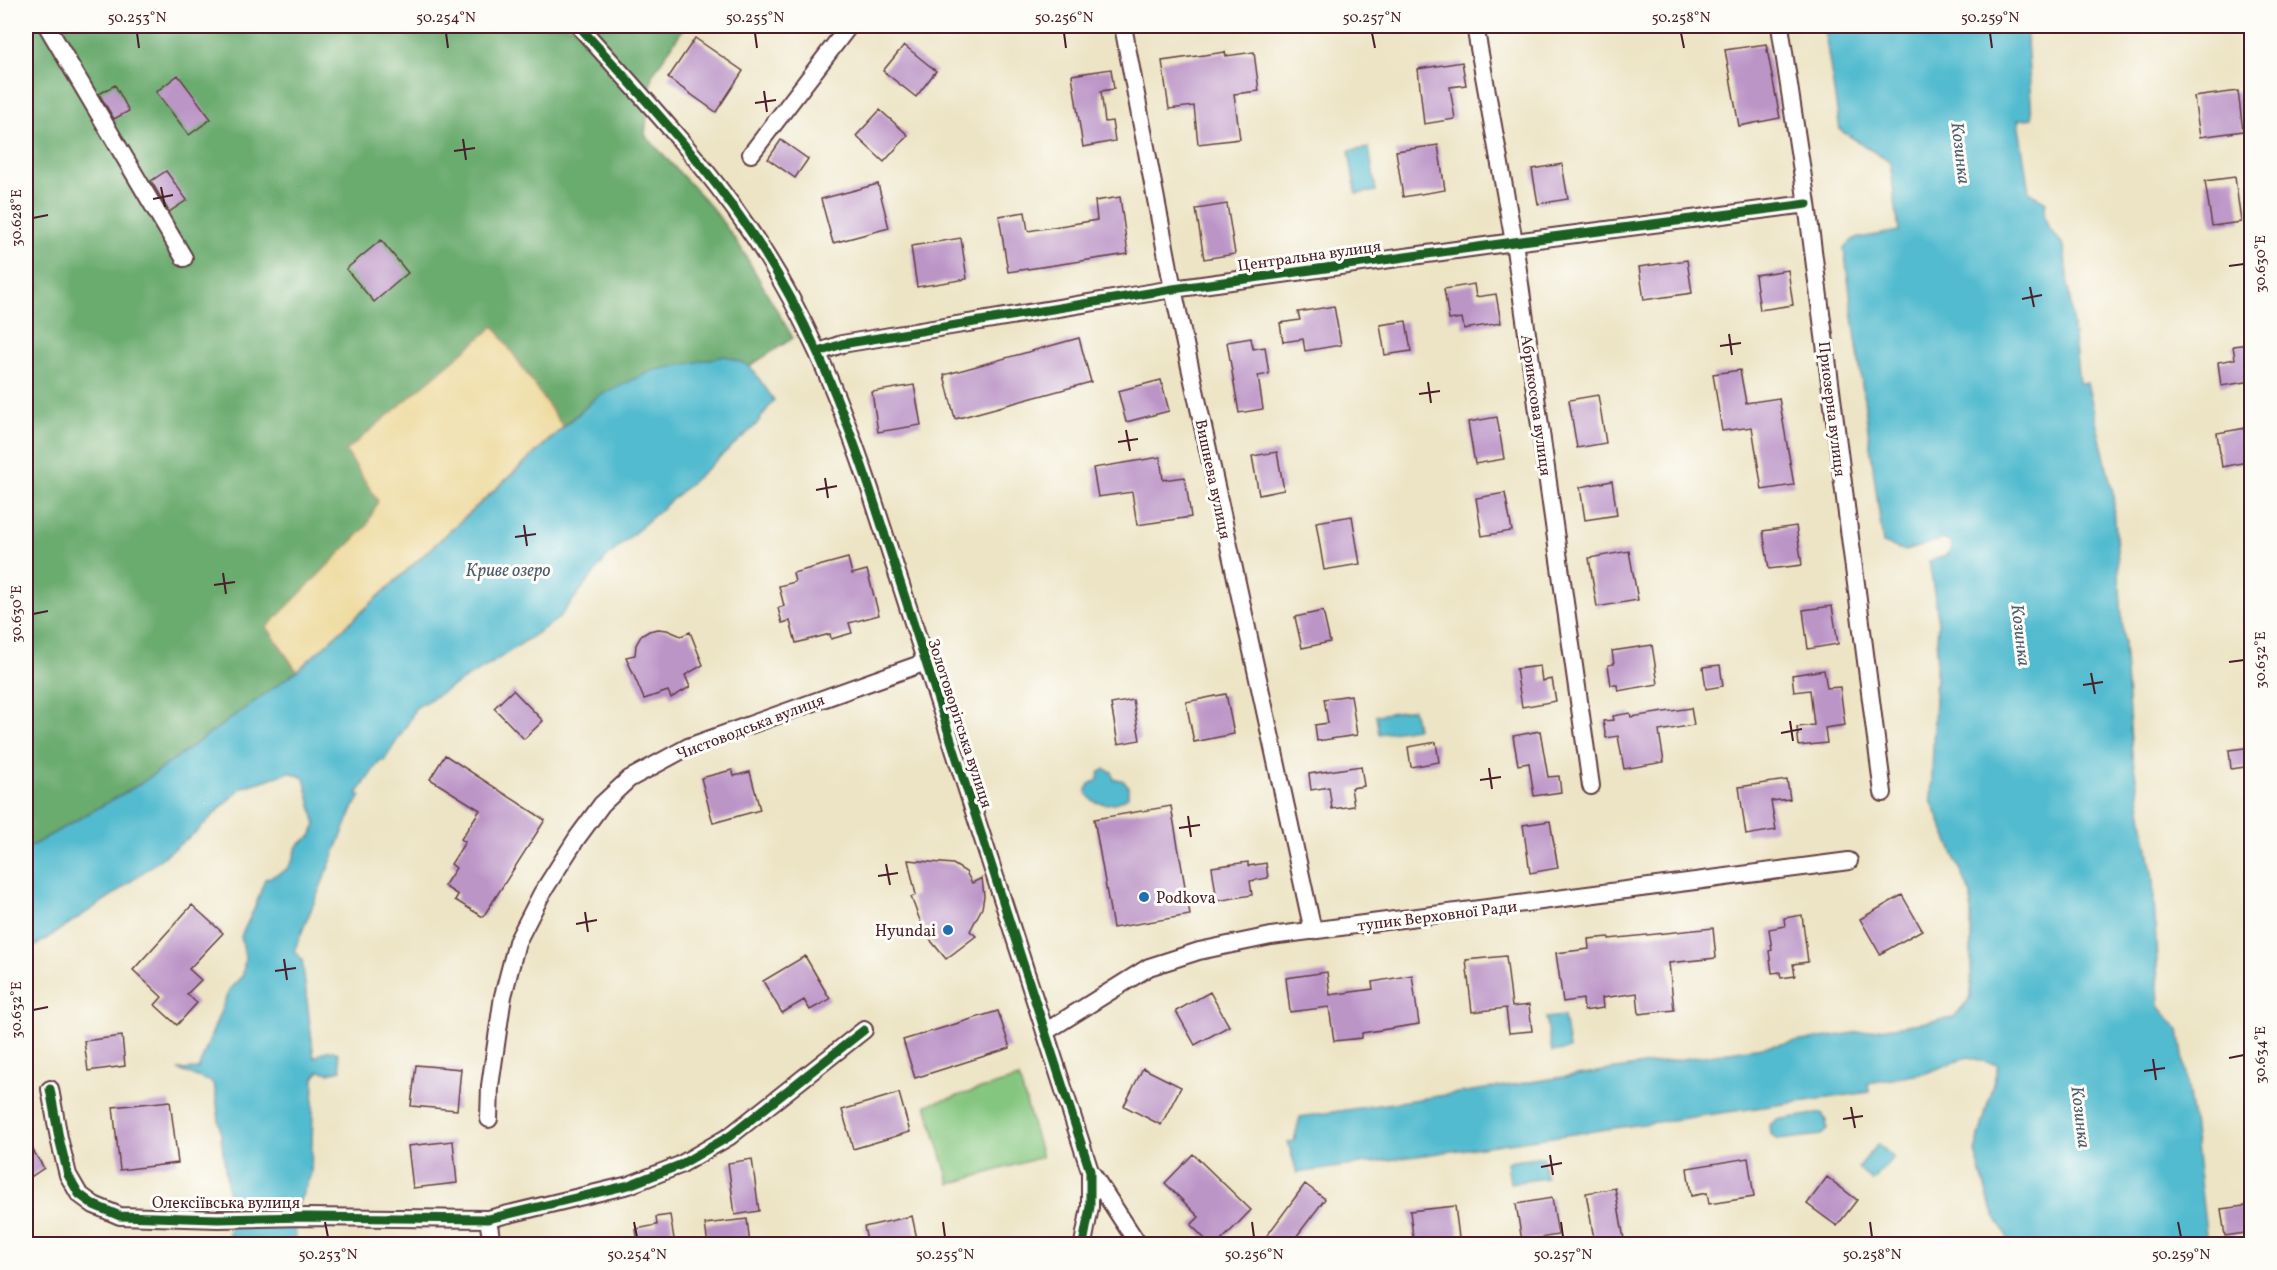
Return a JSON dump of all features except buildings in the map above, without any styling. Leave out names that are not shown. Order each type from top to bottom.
[{"type":"street","points":[[46,26],[184,258]]},
{"type":"street","name":"Золотоворітська вулиця","points":[[579,26],[686,146],[748,228],[777,274],[819,352],[856,449],[1090,1171],[1137,1244]]},
{"type":"street","points":[[751,154],[849,26]]},
{"type":"street","name":"Вишнева вулиця","points":[[1124,26],[1173,289],[1313,931]]},
{"type":"street","name":"Абрикосова вулиця","points":[[1474,26],[1514,242],[1590,786]]},
{"type":"street","name":"Приозерна вулиця","points":[[1780,26],[1807,204],[1883,793]]},
{"type":"street","name":"Центральна вулиця","points":[[819,352],[842,344],[1173,289],[1807,204]]},
{"type":"street","name":"Чистоводська вулиця","points":[[489,1119],[490,1086],[503,996],[518,942],[542,893],[602,804],[629,779],[688,747],[926,662]]},
{"type":"street","name":"тупик Верховної Ради","points":[[1045,1032],[1149,967],[1199,951],[1271,936],[1849,861]]},
{"type":"street","name":"Олексіївська вулиця","points":[[50,1089],[58,1137],[69,1175],[79,1194],[94,1205],[120,1216],[218,1219],[306,1217],[488,1219],[629,1185],[680,1165],[730,1136],[864,1030]]},
{"type":"street","name":"Золотоворітська вулиця","points":[[1083,1245],[1090,1207],[1090,1171]]},
{"type":"street","points":[[488,1219],[492,1245]]},
{"type":"green space","points":[[26,26],[685,26],[652,75],[645,135],[714,210],[741,248],[793,338],[750,366],[725,356],[598,396],[563,427],[494,327],[378,501],[366,527],[267,627],[297,671],[140,784],[26,849]]},
{"type":"green space","points":[[1019,1078],[1042,1157],[950,1184],[926,1105]]},
{"type":"sand","points":[[494,326],[563,427],[297,671],[267,627],[366,527],[378,501],[346,451]]},
{"type":"water","name":"Козинка","points":[[1824,26],[2026,26],[2032,118],[2018,120],[2029,192],[2046,202],[2044,216],[2049,228],[2064,246],[2079,383],[2087,383],[2113,493],[2132,755],[2153,879],[2159,1006],[2179,1030],[2193,1120],[2206,1234],[2201,1244],[2011,1244],[1991,1208],[1975,1152],[1998,1065],[1968,1057],[1926,1073],[1868,1083],[1869,1092],[1297,1173],[1288,1142],[1294,1141],[1300,1117],[1953,1018],[1971,997],[1971,895],[1931,800],[1938,618],[1929,561],[1945,556],[1951,550],[1950,542],[1943,539],[1905,551],[1883,543],[1844,248],[1854,239],[1899,231],[1890,162],[1840,130]]},
{"type":"water","points":[[1369,148],[1376,191],[1356,194],[1349,151]]},
{"type":"water","name":"Криве озеро","points":[[725,356],[750,366],[774,400],[755,426],[606,558],[558,619],[492,663],[415,708],[384,761],[380,760],[357,794],[361,796],[353,808],[294,951],[302,959],[314,1058],[325,1051],[334,1051],[338,1053],[341,1070],[330,1073],[319,1071],[314,1078],[311,1174],[295,1212],[295,1244],[228,1244],[231,1214],[215,1089],[212,1082],[178,1070],[198,1069],[229,990],[243,975],[245,957],[241,936],[265,879],[279,874],[290,865],[297,846],[311,836],[316,825],[304,778],[290,772],[241,788],[196,832],[113,895],[26,952],[26,849],[140,784],[297,671],[598,396],[652,371]]},
{"type":"water","points":[[1413,709],[1417,728],[1379,734],[1376,715]]},
{"type":"water","points":[[1105,769],[1112,772],[1114,780],[1122,780],[1128,785],[1128,797],[1111,804],[1104,804],[1089,797],[1086,791],[1089,784],[1098,780],[1099,773]]},
{"type":"water","points":[[1564,1016],[1569,1049],[1552,1052],[1546,1018]]},
{"type":"water","points":[[1822,1113],[1827,1130],[1821,1135],[1778,1140],[1771,1134],[1770,1125],[1776,1120]]},
{"type":"water","points":[[1878,1144],[1893,1157],[1873,1181],[1858,1168]]},
{"type":"water","points":[[1543,1157],[1546,1178],[1510,1183],[1507,1162]]},
{"type":"cycle path","points":[[579,26],[688,149],[729,201],[786,289],[832,385],[869,486],[1090,1171],[1090,1207],[1083,1244]]},
{"type":"cycle path","points":[[819,352],[842,344],[1173,289],[1807,204]]},
{"type":"cycle path","points":[[50,1089],[68,1175],[79,1194],[94,1205],[120,1216],[218,1219],[306,1217],[488,1219],[629,1185],[680,1165],[730,1136],[864,1030]]},
{"type":"place","name":"Podkova","points":[[1144,897]]},
{"type":"place","name":"Hyundai","points":[[948,930]]}]
